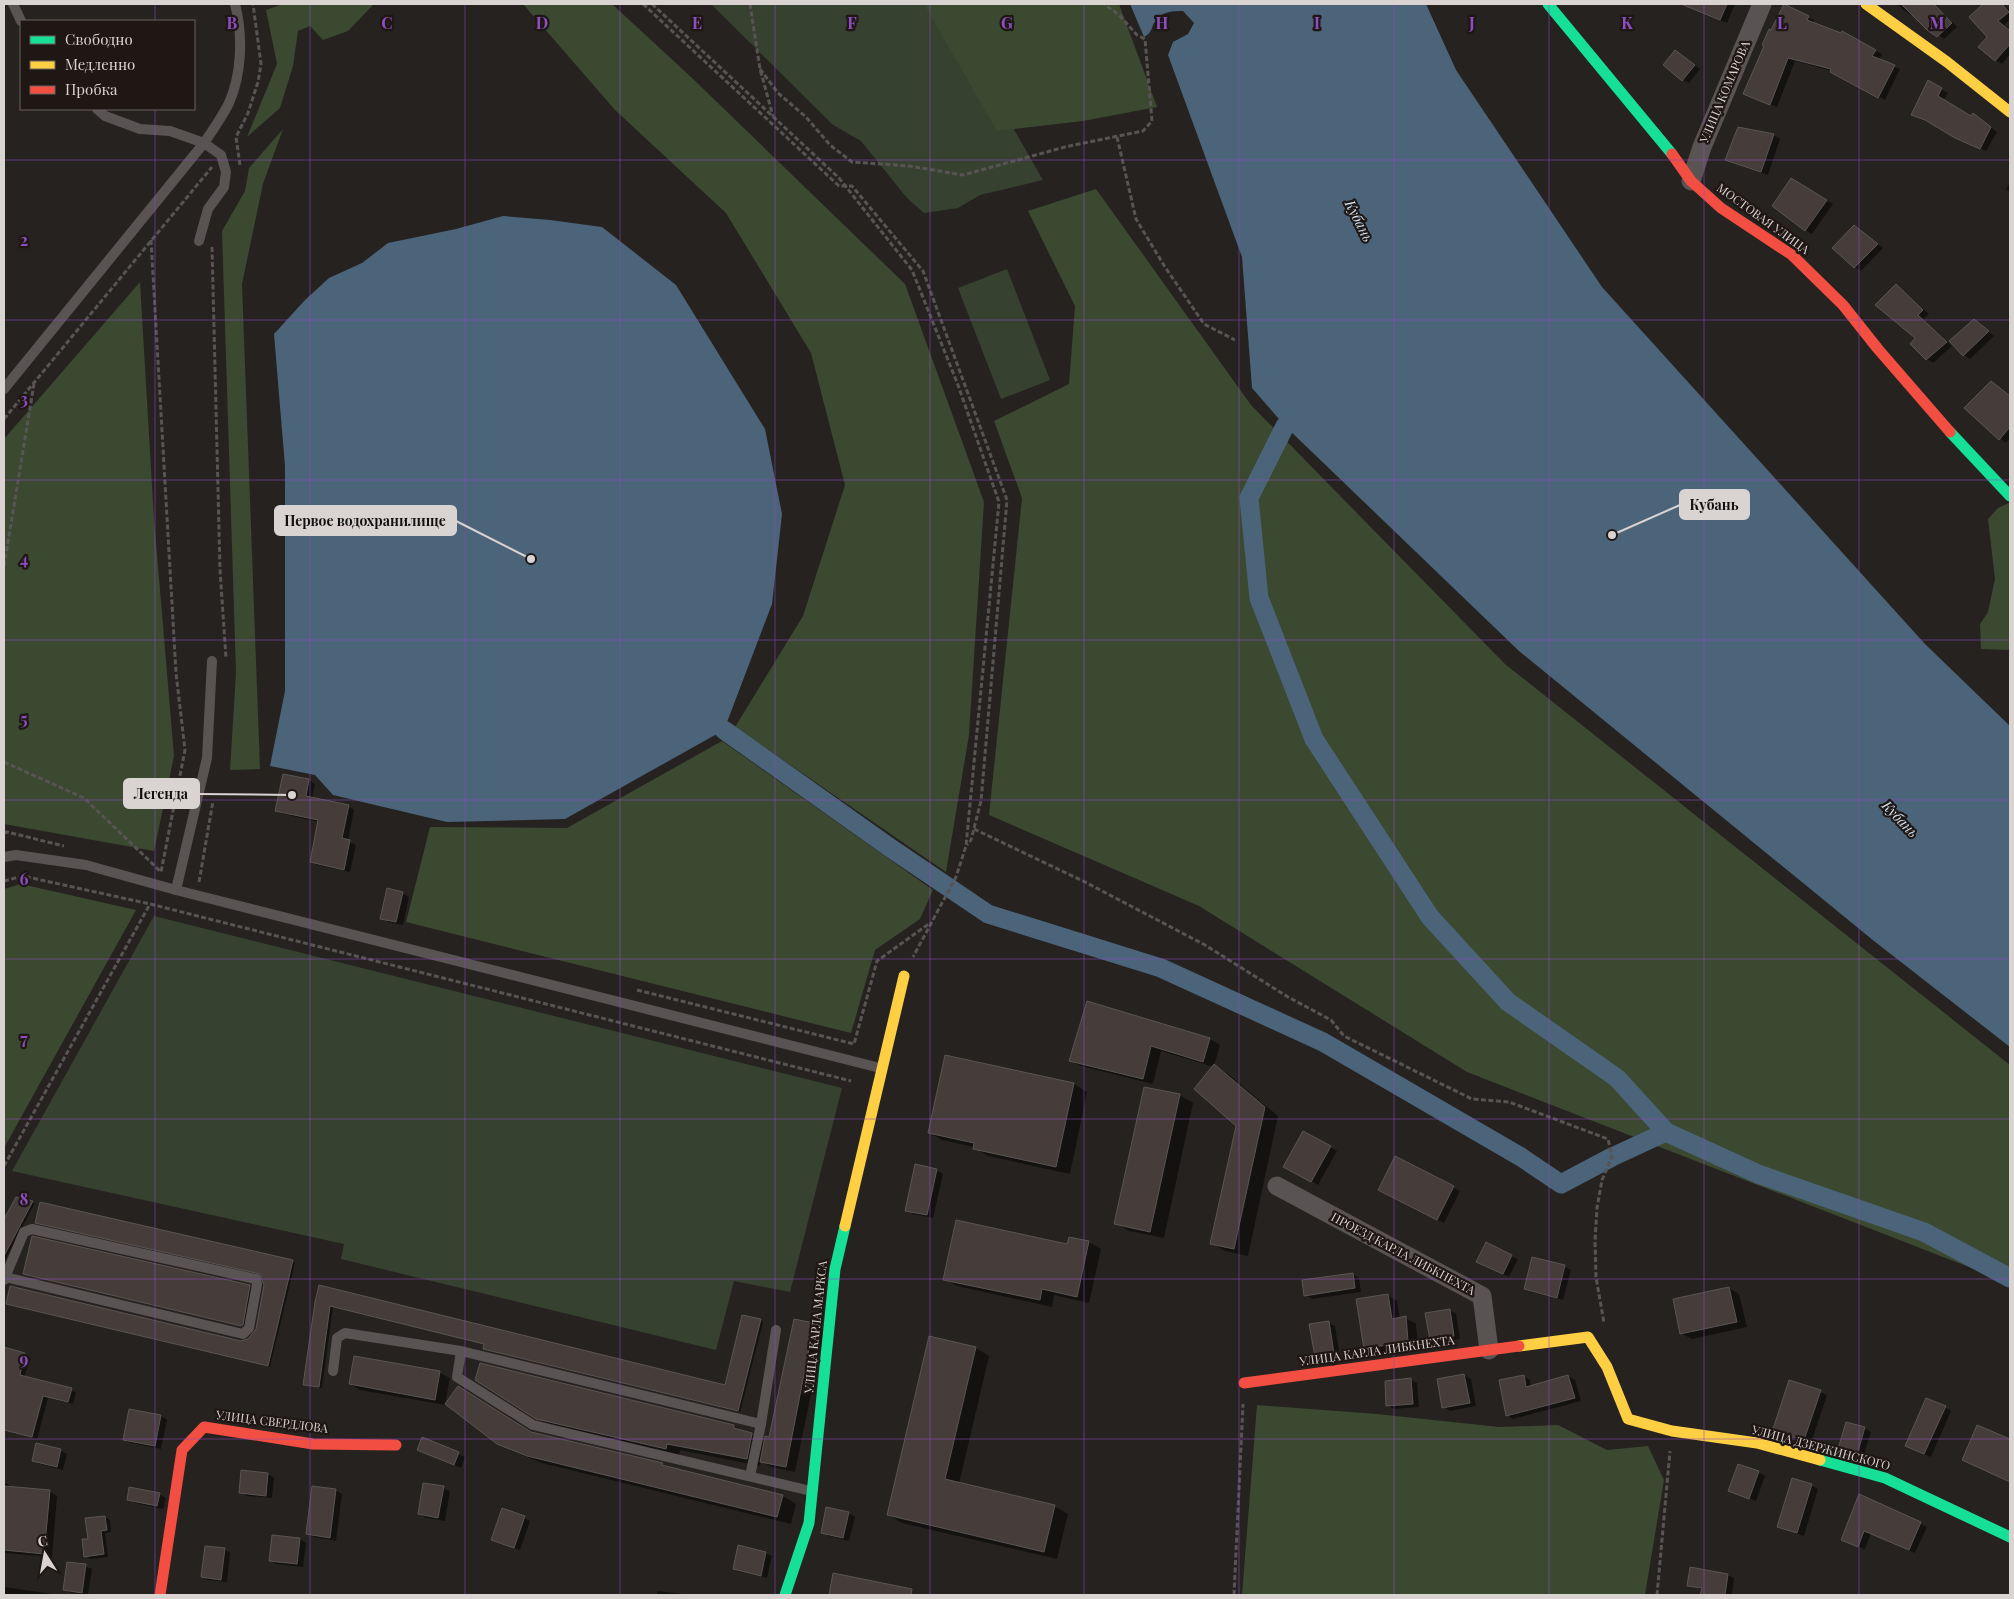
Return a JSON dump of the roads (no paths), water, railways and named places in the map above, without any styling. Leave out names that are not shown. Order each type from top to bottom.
[{"type":"street","name":"МОСТОВАЯ УЛИЦА","points":[[1548,4],[1662,140],[1692,181],[1721,208],[1792,255],[1844,305],[1878,349],[2010,496]]},
{"type":"street","name":"УЛИЦА КОМАРОВА","points":[[1692,181],[1702,147],[1762,4]]},
{"type":"street","points":[[1866,4],[1947,62],[2010,112]]},
{"type":"street","name":"УЛИЦА КАРЛА МАРКСА","points":[[785,1595],[809,1523],[835,1270],[880,1068],[904,976]]},
{"type":"street","name":"ПРОЕЗД КАРЛА ЛИБКНЕХТА","points":[[1277,1186],[1482,1296],[1489,1350]]},
{"type":"street","name":"УЛИЦА КАРЛА ЛИБКНЕХТА","points":[[1244,1383],[1588,1337],[1607,1367],[1628,1419],[1672,1431]]},
{"type":"street","name":"УЛИЦА СВЕРДЛОВА","points":[[160,1595],[182,1450],[204,1427],[313,1444],[396,1445]]},
{"type":"street","name":"УЛИЦА ДЗЕРЖИНСКОГО","points":[[1672,1431],[1757,1443],[1885,1478],[2010,1536]]},
{"type":"lane","points":[[13,4],[21,20]]},
{"type":"lane","points":[[4,389],[204,143],[229,103],[237,80],[240,45],[235,4]]},
{"type":"lane","points":[[98,110],[105,116],[140,128],[170,131],[204,143],[221,155],[226,172],[224,187],[208,209],[199,241]]},
{"type":"lane","points":[[176,890],[206,758],[212,661]]},
{"type":"lane","points":[[4,857],[16,855],[86,865],[176,890],[880,1068]]},
{"type":"lane","points":[[32,1229],[256,1279],[257,1284],[249,1328],[243,1334],[5,1278],[24,1232],[32,1229]]},
{"type":"lane","points":[[750,1476],[761,1424],[776,1330]]},
{"type":"lane","points":[[333,1371],[337,1338],[345,1333],[461,1351],[761,1424]]},
{"type":"lane","points":[[461,1351],[457,1377],[533,1425],[812,1491]]},
{"type":"water","name":"Кубань","points":[[1130,4],[1426,4],[1456,70],[1602,287],[1925,644],[2010,726],[2010,1047],[1874,941],[1519,651],[1285,426],[1252,388],[1242,257],[1168,55],[1173,42],[1188,34],[1194,23],[1183,11],[1168,12],[1159,17],[1151,31],[1144,37]]},
{"type":"water","points":[[503,216],[602,227],[676,285],[765,429],[782,514],[772,604],[724,730],[565,819],[447,822],[333,795],[315,775],[270,766],[285,691],[285,466],[274,334],[305,300],[329,278],[362,263],[388,243],[456,229]]},
{"type":"waterway","points":[[724,730],[889,847],[988,914],[1161,968],[1323,1042],[1521,1157],[1561,1184],[1612,1157],[1666,1132],[1617,1078],[1508,1002],[1430,917],[1314,739],[1259,598],[1249,498],[1285,426]]},
{"type":"waterway","points":[[1666,1132],[1758,1174],[1924,1232],[2010,1278]]},
{"type":"place","name":"Кубань","points":[[1612,535]]},
{"type":"place","name":"Первое водохранилище","points":[[531,559]]},
{"type":"place","name":"Легенда","points":[[292,795]]}]
